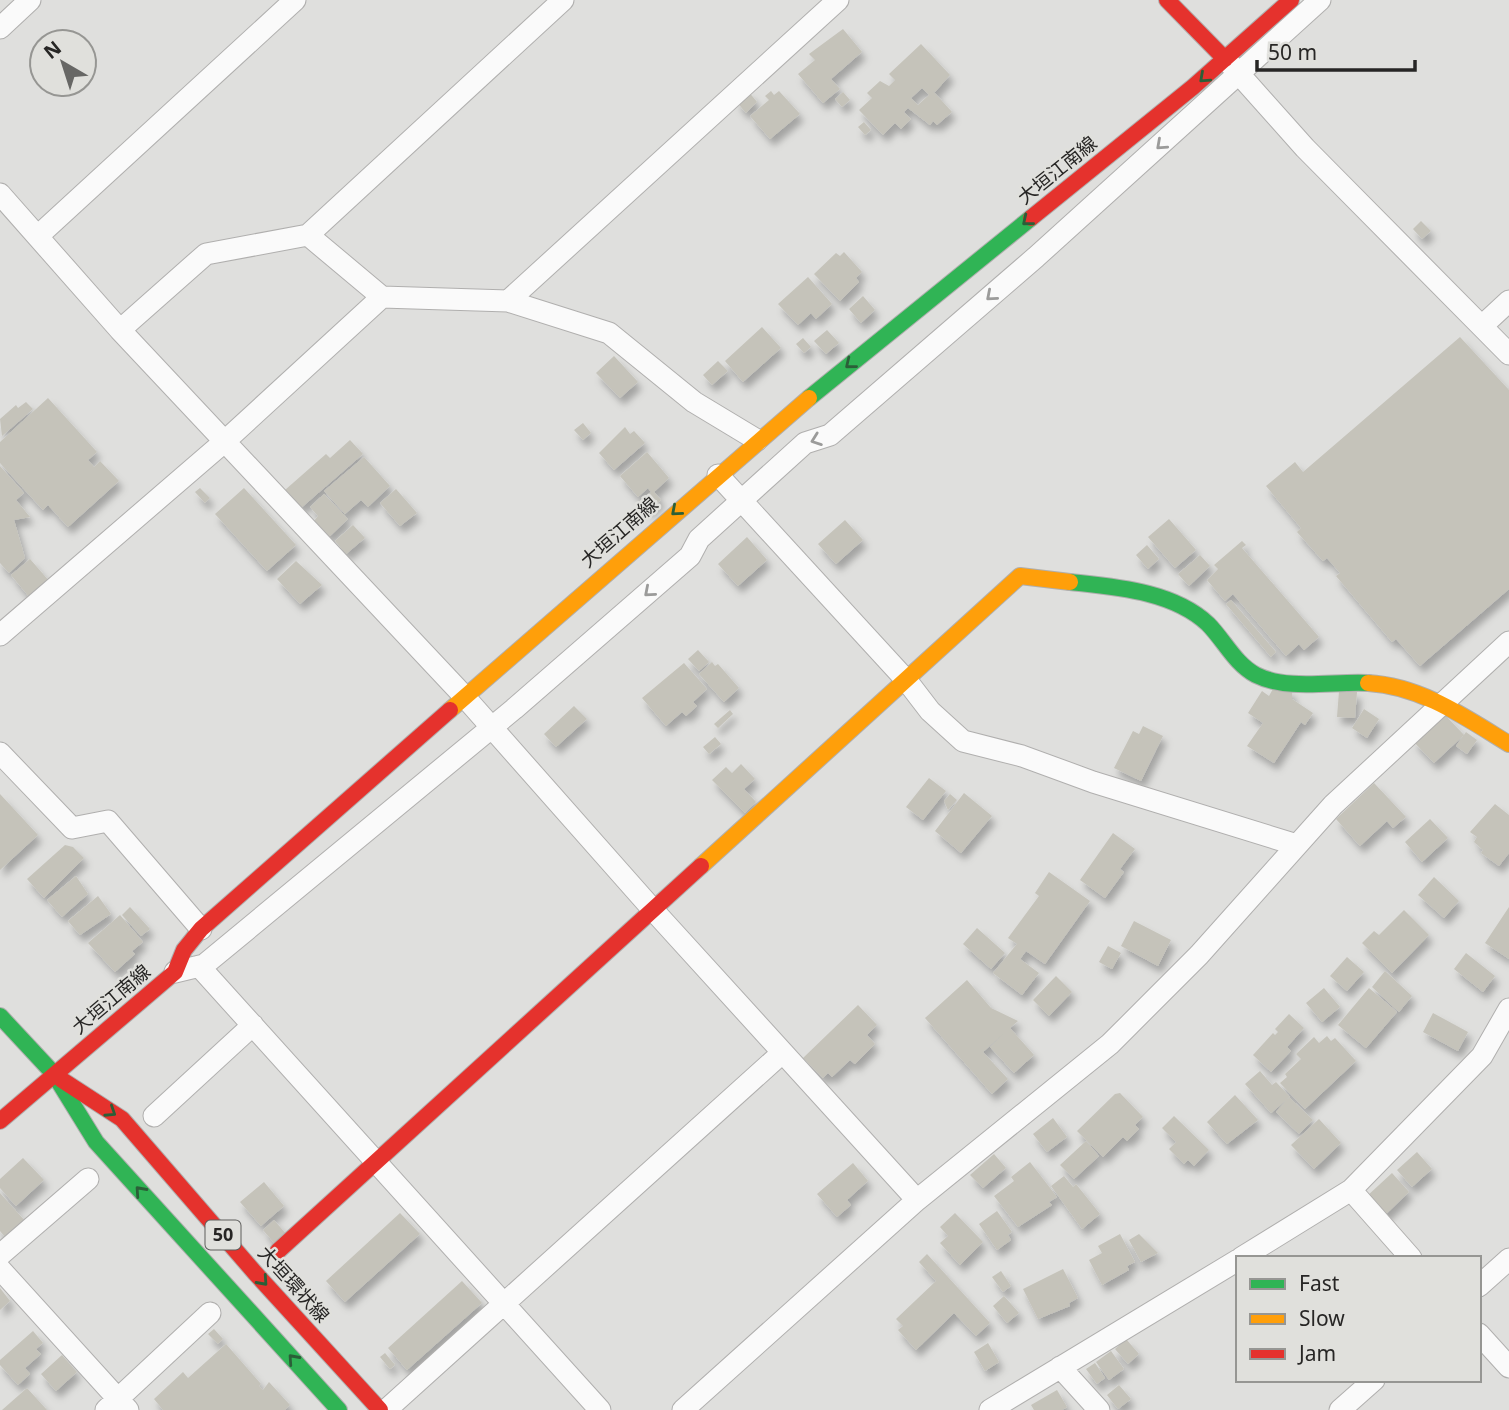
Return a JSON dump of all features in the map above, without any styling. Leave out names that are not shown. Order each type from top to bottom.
[{"type":"main road","points":[[1167,0],[1232,66]]},
{"type":"main road","name":"大垣江南線","points":[[0,1121],[175,972],[184,950],[201,929],[463,695],[757,440],[1232,66],[1291,0]]},
{"type":"main road","points":[[278,1251],[1020,576],[1142,593],[1202,619],[1249,671],[1266,679],[1308,683],[1375,683],[1418,691],[1509,744]]},
{"type":"main road","name":"大垣環状線","points":[[0,1016],[54,1074],[96,1142],[339,1410]]},
{"type":"main road","name":"大垣環状線","points":[[54,1074],[122,1119],[256,1274],[380,1410]]},
{"type":"street","points":[[0,28],[30,0]]},
{"type":"street","points":[[38,235],[295,0]]},
{"type":"street","points":[[120,330],[206,254],[308,235],[563,0]]},
{"type":"street","points":[[508,301],[838,0]]},
{"type":"street","points":[[175,972],[204,965],[490,728],[690,556],[699,539],[805,443],[830,435],[1036,257],[1232,66],[1320,0]]},
{"type":"street","points":[[1232,66],[1306,148],[1509,354]]},
{"type":"street","points":[[0,194],[120,330],[463,695],[654,911],[917,1200]]},
{"type":"street","points":[[308,235],[382,297],[508,301],[609,332],[694,402],[757,440]]},
{"type":"street","points":[[0,635],[224,442],[382,297]]},
{"type":"street","points":[[1482,326],[1509,301]]},
{"type":"street","points":[[718,475],[907,681],[930,710],[963,741],[1022,756],[1093,782],[1297,845]]},
{"type":"street","points":[[683,1410],[917,1200],[1110,1044],[1199,955],[1333,805],[1509,642]]},
{"type":"street","points":[[0,753],[72,828],[108,821],[201,929]]},
{"type":"street","points":[[199,966],[600,1410]]},
{"type":"street","points":[[1244,1256],[1351,1191],[1482,1056],[1509,1009]]},
{"type":"street","points":[[154,1116],[253,1025]]},
{"type":"street","points":[[386,1410],[782,1053]]},
{"type":"street","points":[[0,1255],[88,1179]]},
{"type":"street","points":[[1351,1191],[1409,1256]]},
{"type":"street","points":[[1481,1284],[1509,1259]]},
{"type":"street","points":[[990,1410],[1236,1261]]},
{"type":"street","points":[[0,1269],[117,1406],[210,1313]]},
{"type":"street","points":[[1481,1336],[1509,1367]]},
{"type":"street","points":[[1060,1367],[1099,1410]]},
{"type":"street","points":[[1340,1410],[1372,1382]]},
{"type":"building","points":[[843,29],[862,52],[831,79],[840,89],[823,103],[798,74],[815,60],[809,54]]},
{"type":"building","points":[[921,44],[950,75],[933,91],[952,112],[937,125],[933,121],[930,125],[908,108],[904,112],[911,119],[901,129],[895,123],[883,135],[859,110],[872,98],[867,93],[880,81],[889,86],[895,80],[889,74]],"holes":[[[922,88],[929,95],[918,105],[911,98]]]},
{"type":"building","points":[[748,91],[757,102],[746,113],[736,101]]},
{"type":"building","points":[[771,91],[774,95],[779,91],[800,114],[770,139],[750,116],[769,100],[765,96]]},
{"type":"building","points":[[843,92],[850,100],[842,107],[835,99]]},
{"type":"building","points":[[864,122],[871,130],[865,135],[858,127]]},
{"type":"building","points":[[1421,221],[1431,231],[1422,239],[1413,229]]},
{"type":"building","points":[[844,252],[862,272],[856,278],[859,282],[840,301],[814,274],[836,253],[840,256]]},
{"type":"building","points":[[808,277],[832,304],[816,319],[811,313],[798,325],[778,304]]},
{"type":"building","points":[[863,296],[875,310],[861,323],[849,309]]},
{"type":"building","points":[[762,327],[781,348],[743,382],[725,361]]},
{"type":"building","points":[[827,330],[839,343],[826,354],[814,341]]},
{"type":"building","points":[[1460,337],[1509,390],[1509,589],[1420,666],[1396,639],[1392,642],[1336,576],[1340,573],[1327,558],[1323,561],[1297,532],[1301,528],[1266,486],[1295,462],[1303,472]]},
{"type":"building","points":[[803,338],[811,347],[804,353],[796,344]]},
{"type":"building","points":[[614,356],[638,382],[620,398],[596,373]]},
{"type":"building","points":[[718,361],[728,371],[712,385],[703,375]]},
{"type":"building","points":[[48,398],[97,452],[88,460],[94,467],[100,461],[119,481],[68,527],[48,505],[43,510],[0,463],[0,442]]},
{"type":"building","points":[[26,402],[33,409],[2,436],[0,419],[16,405],[18,408]]},
{"type":"building","points":[[583,423],[591,433],[583,440],[574,430]]},
{"type":"building","points":[[625,427],[630,434],[634,431],[645,443],[614,470],[599,453]]},
{"type":"building","points":[[350,440],[363,454],[301,508],[285,490],[326,454],[330,458]]},
{"type":"building","points":[[647,452],[669,478],[654,492],[661,500],[648,511],[640,501],[651,492],[648,488],[638,497],[620,476]]},
{"type":"building","points":[[364,457],[390,486],[368,507],[361,500],[345,514],[324,491]]},
{"type":"building","points":[[0,466],[24,493],[16,500],[30,517],[14,520],[25,558],[9,573],[0,563]]},
{"type":"building","points":[[200,488],[210,498],[205,503],[195,492]]},
{"type":"building","points":[[244,488],[296,545],[267,571],[215,514]]},
{"type":"building","points":[[396,489],[417,513],[400,526],[380,503]]},
{"type":"building","points":[[324,494],[348,519],[329,537],[314,521],[318,516],[310,507]]},
{"type":"building","points":[[1169,519],[1196,550],[1175,568],[1148,537]]},
{"type":"building","points":[[845,520],[863,540],[836,564],[818,544]]},
{"type":"building","points":[[353,525],[365,538],[346,554],[335,541]]},
{"type":"building","points":[[747,537],[767,560],[738,586],[718,564]]},
{"type":"building","points":[[1242,541],[1246,545],[1242,548],[1319,637],[1304,650],[1299,644],[1286,656],[1233,594],[1225,601],[1207,580],[1218,569],[1214,565]]},
{"type":"building","points":[[1147,545],[1159,559],[1148,569],[1136,555]]},
{"type":"building","points":[[1200,555],[1210,566],[1189,586],[1178,574]]},
{"type":"building","points":[[30,559],[50,582],[31,599],[11,575]]},
{"type":"building","points":[[296,561],[322,585],[300,604],[277,579]]},
{"type":"building","points":[[1231,600],[1276,652],[1271,657],[1226,604]]},
{"type":"building","points":[[698,650],[709,662],[699,671],[688,659]]},
{"type":"building","points":[[712,662],[715,666],[718,664],[739,688],[724,702],[699,674]]},
{"type":"building","points":[[684,663],[707,689],[693,702],[697,706],[686,716],[682,712],[666,726],[642,698]]},
{"type":"building","points":[[1274,687],[1292,691],[1292,699],[1313,713],[1305,725],[1301,722],[1274,763],[1247,746],[1263,723],[1248,713],[1262,691],[1269,696]]},
{"type":"building","points":[[1339,691],[1357,692],[1355,718],[1337,717]]},
{"type":"building","points":[[574,706],[587,719],[556,747],[544,734]]},
{"type":"building","points":[[1364,709],[1379,719],[1367,738],[1352,728]]},
{"type":"building","points":[[730,710],[733,714],[718,728],[714,724]]},
{"type":"building","points":[[1444,714],[1464,735],[1434,763],[1413,741]]},
{"type":"building","points":[[1143,726],[1163,736],[1141,781],[1114,768],[1133,731],[1139,734]]},
{"type":"building","points":[[1466,732],[1477,740],[1467,754],[1456,746]]},
{"type":"building","points":[[715,737],[721,744],[709,754],[703,747]]},
{"type":"building","points":[[741,764],[755,779],[744,789],[756,802],[745,813],[712,780],[726,767],[732,773]]},
{"type":"building","points":[[929,778],[946,791],[923,820],[906,807]]},
{"type":"building","points":[[1374,783],[1406,817],[1393,828],[1387,821],[1360,846],[1336,819]]},
{"type":"building","points":[[964,793],[992,816],[961,853],[935,831]]},
{"type":"building","points":[[0,794],[38,835],[0,870]]},
{"type":"building","points":[[950,794],[957,800],[948,810],[944,801]]},
{"type":"building","points":[[1495,804],[1509,815],[1509,853],[1499,866],[1481,853],[1483,850],[1474,842],[1477,837],[1470,832]]},
{"type":"building","points":[[1430,819],[1448,838],[1422,862],[1405,842]]},
{"type":"building","points":[[1113,833],[1135,849],[1120,869],[1124,872],[1105,898],[1080,880]]},
{"type":"building","points":[[65,845],[73,847],[84,858],[44,898],[27,879]]},
{"type":"building","points":[[1049,872],[1090,901],[1045,964],[1026,951],[1020,959],[1039,973],[1022,995],[993,973],[1017,944],[1008,938],[1039,896],[1035,893]]},
{"type":"building","points":[[76,876],[88,894],[62,917],[47,900]]},
{"type":"building","points":[[1434,877],[1459,901],[1444,918],[1418,895]]},
{"type":"building","points":[[98,896],[111,914],[80,935],[68,921]]},
{"type":"building","points":[[130,907],[150,929],[141,936],[122,915]]},
{"type":"building","points":[[1509,907],[1509,959],[1485,943]]},
{"type":"building","points":[[1404,910],[1429,935],[1392,973],[1362,943],[1374,931],[1379,935]]},
{"type":"building","points":[[120,915],[143,942],[132,951],[135,954],[115,972],[88,943]]},
{"type":"building","points":[[1134,921],[1171,940],[1158,966],[1121,946]]},
{"type":"building","points":[[977,928],[1005,953],[991,969],[963,944]]},
{"type":"building","points":[[1108,946],[1121,953],[1112,969],[1099,962]]},
{"type":"building","points":[[1466,953],[1495,976],[1483,992],[1454,969]]},
{"type":"building","points":[[1347,957],[1364,972],[1347,991],[1330,976]]},
{"type":"building","points":[[1385,971],[1412,996],[1399,1012],[1372,987]]},
{"type":"building","points":[[1056,976],[1072,992],[1049,1016],[1033,1000]]},
{"type":"building","points":[[967,980],[991,1008],[1018,1021],[1010,1028],[1034,1055],[1014,1073],[990,1047],[1003,1034],[983,1052],[1008,1079],[992,1094],[925,1018]]},
{"type":"building","points":[[1324,988],[1340,1007],[1322,1022],[1306,1003]]},
{"type":"building","points":[[1369,988],[1397,1012],[1366,1048],[1338,1025]]},
{"type":"building","points":[[858,1005],[877,1025],[867,1035],[875,1044],[855,1064],[850,1060],[832,1077],[828,1073],[823,1078],[803,1058]]},
{"type":"building","points":[[1433,1013],[1468,1032],[1458,1051],[1423,1032]]},
{"type":"building","points":[[1289,1014],[1304,1028],[1287,1047],[1291,1051],[1271,1072],[1253,1055],[1273,1033],[1275,1035],[1278,1032],[1275,1029]]},
{"type":"building","points":[[1327,1036],[1331,1041],[1335,1038],[1356,1061],[1305,1109],[1280,1083],[1287,1077],[1285,1074],[1301,1059],[1296,1054],[1314,1037],[1319,1043]]},
{"type":"building","points":[[1260,1071],[1272,1085],[1276,1082],[1290,1097],[1271,1113],[1245,1084]]},
{"type":"building","points":[[1120,1093],[1143,1117],[1135,1125],[1139,1129],[1127,1141],[1123,1137],[1103,1157],[1077,1131],[1115,1094]]},
{"type":"building","points":[[1235,1095],[1258,1120],[1227,1144],[1207,1122]]},
{"type":"building","points":[[1289,1097],[1313,1120],[1299,1134],[1276,1112]]},
{"type":"building","points":[[1174,1116],[1209,1150],[1194,1166],[1188,1160],[1184,1164],[1169,1149],[1176,1142],[1162,1128]]},
{"type":"building","points":[[1053,1118],[1067,1137],[1047,1152],[1033,1134]]},
{"type":"building","points":[[1319,1119],[1341,1143],[1314,1169],[1291,1145]]},
{"type":"building","points":[[1086,1141],[1099,1156],[1074,1179],[1060,1165]]},
{"type":"building","points":[[1417,1152],[1432,1169],[1412,1187],[1397,1170]]},
{"type":"building","points":[[994,1154],[1006,1168],[983,1188],[970,1175]]},
{"type":"building","points":[[23,1158],[44,1180],[16,1206],[0,1188],[0,1179]]},
{"type":"building","points":[[1030,1162],[1057,1197],[1049,1202],[1052,1205],[1018,1227],[994,1196],[1014,1181],[1011,1177]]},
{"type":"building","points":[[853,1163],[868,1181],[847,1200],[851,1205],[837,1217],[817,1194]]},
{"type":"building","points":[[1392,1173],[1409,1192],[1384,1216],[1366,1197]]},
{"type":"building","points":[[1064,1176],[1073,1187],[1076,1184],[1100,1214],[1082,1229],[1051,1186]]},
{"type":"building","points":[[264,1182],[284,1206],[261,1226],[240,1202]]},
{"type":"building","points":[[0,1193],[25,1221],[6,1238],[0,1231]]},
{"type":"building","points":[[997,1211],[1012,1232],[1008,1235],[1011,1240],[997,1250],[979,1224]]},
{"type":"building","points":[[400,1213],[420,1234],[345,1302],[326,1281]]},
{"type":"building","points":[[955,1213],[983,1242],[960,1265],[940,1243],[948,1236],[940,1227]]},
{"type":"building","points":[[274,1220],[287,1235],[276,1245],[263,1230]]},
{"type":"building","points":[[1120,1234],[1135,1262],[1127,1266],[1129,1270],[1102,1285],[1089,1260],[1102,1253],[1098,1246]]},
{"type":"building","points":[[1139,1234],[1158,1253],[1141,1262],[1129,1240]]},
{"type":"building","points":[[927,1254],[990,1323],[976,1336],[954,1313],[916,1350],[898,1330],[903,1326],[896,1319],[936,1281],[919,1262]]},
{"type":"building","points":[[1063,1269],[1078,1298],[1069,1303],[1070,1306],[1038,1319],[1023,1289]]},
{"type":"building","points":[[1001,1271],[1011,1286],[1003,1292],[992,1277]]},
{"type":"building","points":[[462,1281],[482,1303],[407,1370],[388,1348]]},
{"type":"building","points":[[0,1288],[10,1301],[0,1310]]},
{"type":"building","points":[[1004,1296],[1019,1313],[1007,1323],[993,1306]]},
{"type":"building","points":[[214,1329],[223,1339],[218,1344],[208,1334]]},
{"type":"building","points":[[33,1331],[43,1343],[36,1349],[41,1354],[25,1368],[30,1374],[18,1385],[0,1365],[0,1360]]},
{"type":"building","points":[[1126,1339],[1139,1354],[1128,1364],[1115,1349]]},
{"type":"building","points":[[988,1343],[999,1362],[985,1371],[974,1352]]},
{"type":"building","points":[[226,1344],[261,1384],[259,1386],[263,1390],[269,1382],[290,1405],[285,1410],[163,1410],[154,1399],[183,1372],[188,1378]]},
{"type":"building","points":[[1111,1351],[1124,1369],[1109,1380],[1096,1362]]},
{"type":"building","points":[[385,1353],[395,1365],[390,1369],[380,1357]]},
{"type":"building","points":[[62,1355],[77,1372],[56,1391],[41,1374]]},
{"type":"building","points":[[1095,1363],[1105,1378],[1097,1384],[1086,1369]]},
{"type":"building","points":[[1119,1385],[1131,1399],[1118,1409],[1107,1395]]},
{"type":"building","points":[[27,1388],[47,1410],[2,1410]]},
{"type":"building","points":[[1057,1390],[1067,1407],[1062,1410],[1034,1410],[1031,1405]]},
{"type":"traffic: fast","points":[[809,398],[1031,218]]},
{"type":"traffic: fast","points":[[1070,582],[1143,592],[1178,604],[1208,624],[1249,670],[1269,680],[1296,684],[1368,683]]},
{"type":"traffic: fast","points":[[0,1016],[54,1074],[96,1142],[339,1410]]},
{"type":"traffic: slow","points":[[450,710],[809,398]]},
{"type":"traffic: slow","points":[[701,866],[1020,576],[1070,582]]},
{"type":"traffic: slow","points":[[1368,683],[1387,685],[1424,696],[1509,744]]},
{"type":"traffic: jam","points":[[1167,0],[1225,59]]},
{"type":"traffic: jam","points":[[1031,218],[1193,87],[1291,0]]},
{"type":"traffic: jam","points":[[0,1121],[175,972],[184,950],[201,929],[450,710]]},
{"type":"traffic: jam","points":[[278,1251],[701,866]]},
{"type":"traffic: jam","points":[[62,1080],[122,1119],[256,1274],[380,1410]]}]
